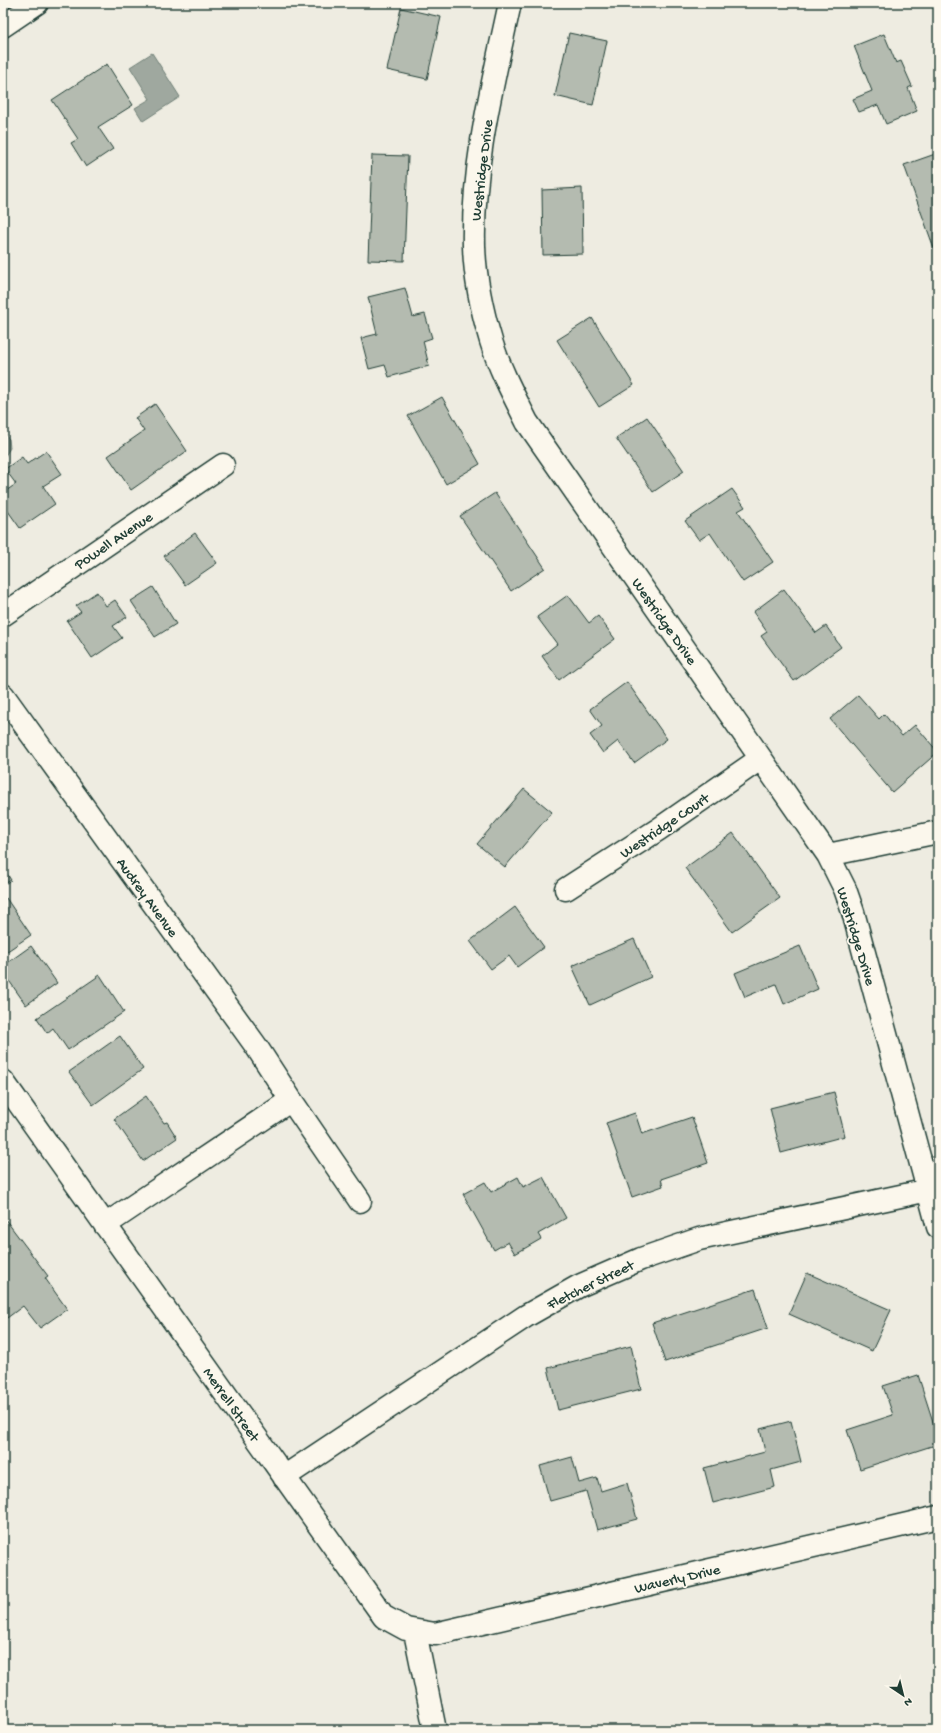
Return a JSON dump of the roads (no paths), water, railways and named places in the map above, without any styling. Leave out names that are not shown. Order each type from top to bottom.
[{"type":"street","points":[[3,26],[37,3]]},
{"type":"street","name":"Westridge Drive","points":[[510,3],[483,133],[474,199],[474,247],[480,295],[492,342],[505,378],[528,422],[760,759],[828,855],[853,912],[933,1189],[938,1227]]},
{"type":"street","name":"Powell Avenue","points":[[3,615],[223,465]]},
{"type":"street","name":"Audrey Avenue","points":[[3,695],[256,1046],[360,1201]]},
{"type":"street","name":"Westridge Court","points":[[566,889],[659,830],[760,759]]},
{"type":"street","points":[[828,855],[938,832]]},
{"type":"street","name":"Merrell Street","points":[[3,1081],[384,1617],[406,1629],[415,1632]]},
{"type":"street","points":[[105,1225],[291,1100]]},
{"type":"street","name":"Fletcher Street","points":[[284,1477],[526,1316],[579,1286],[641,1259],[699,1239],[933,1189]]},
{"type":"street","name":"Waverly Drive","points":[[415,1632],[435,1634],[938,1517]]},
{"type":"street","points":[[415,1632],[435,1730]]}]
